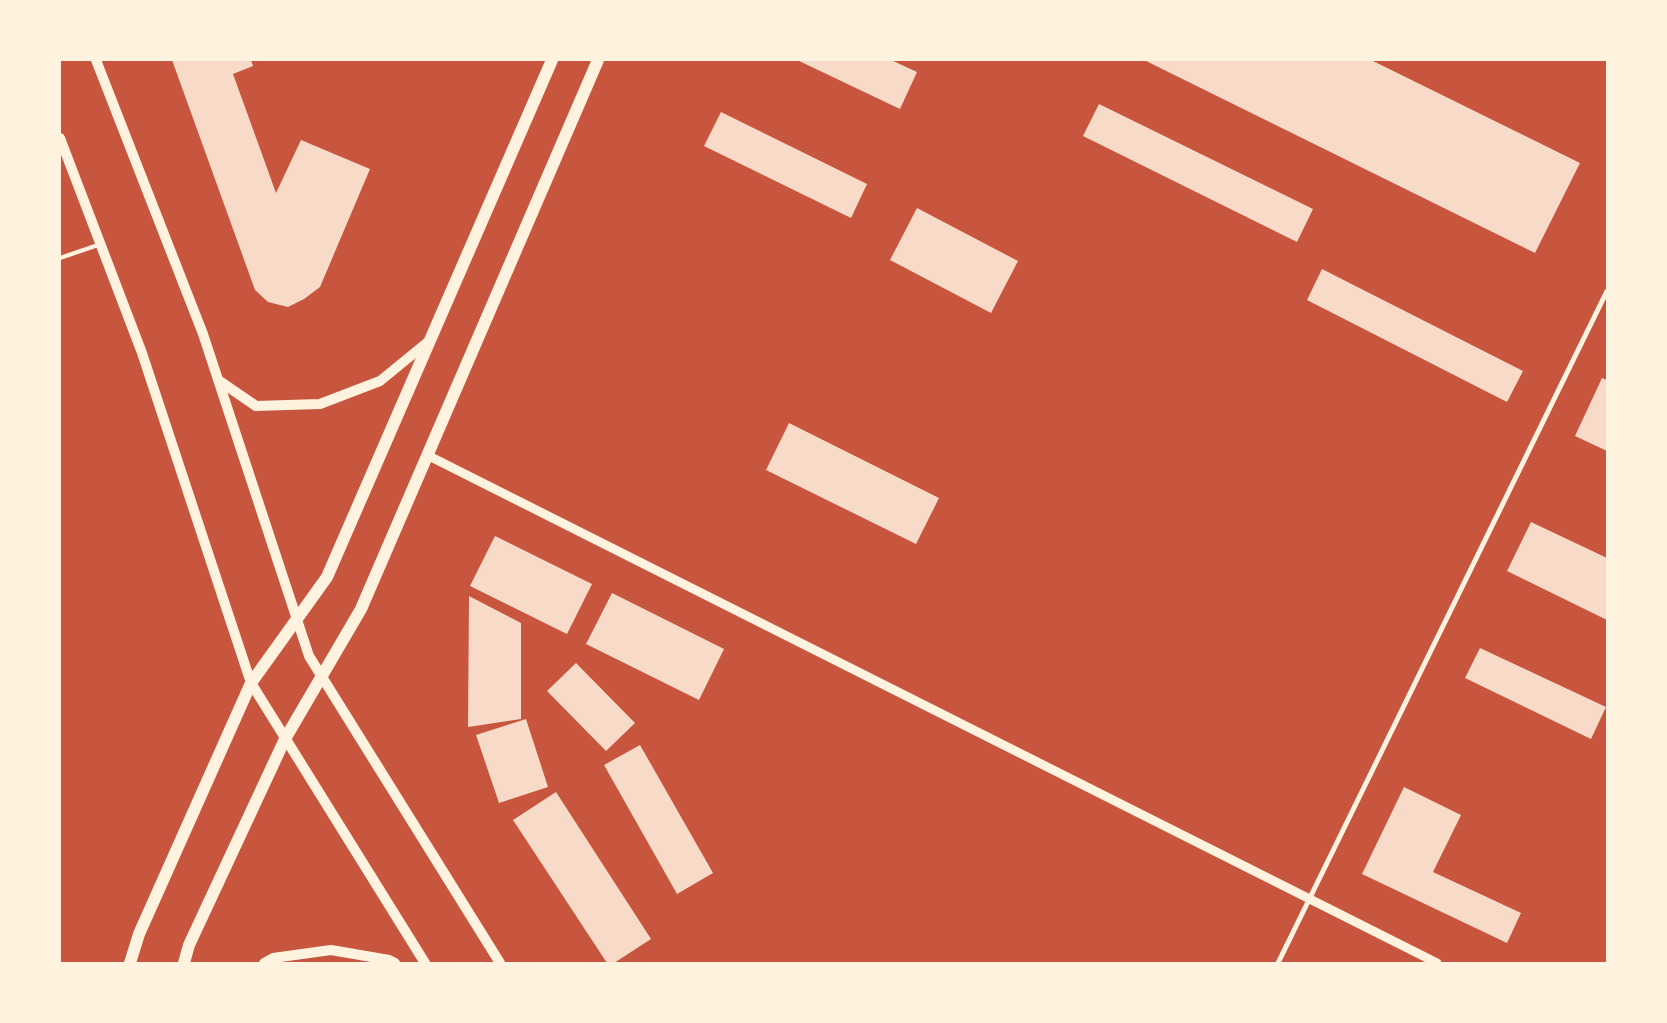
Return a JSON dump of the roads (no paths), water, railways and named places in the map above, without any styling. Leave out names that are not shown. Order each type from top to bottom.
[{"type":"main road","points":[[96,60],[203,334],[309,656],[500,963]]},
{"type":"main road","points":[[130,963],[139,934],[251,683],[326,577],[552,60]]},
{"type":"main road","points":[[184,963],[189,945],[285,739],[361,608],[598,60]]},
{"type":"main road","points":[[60,138],[142,354],[251,683],[425,963]]},
{"type":"main road","points":[[218,380],[256,406],[320,404],[380,381],[429,341]]},
{"type":"main road","points":[[264,963],[273,958],[331,950],[389,960],[395,963]]},
{"type":"street","points":[[1278,963],[1607,291]]},
{"type":"street","points":[[427,455],[1437,963]]},
{"type":"lane","points":[[60,258],[101,244]]}]
